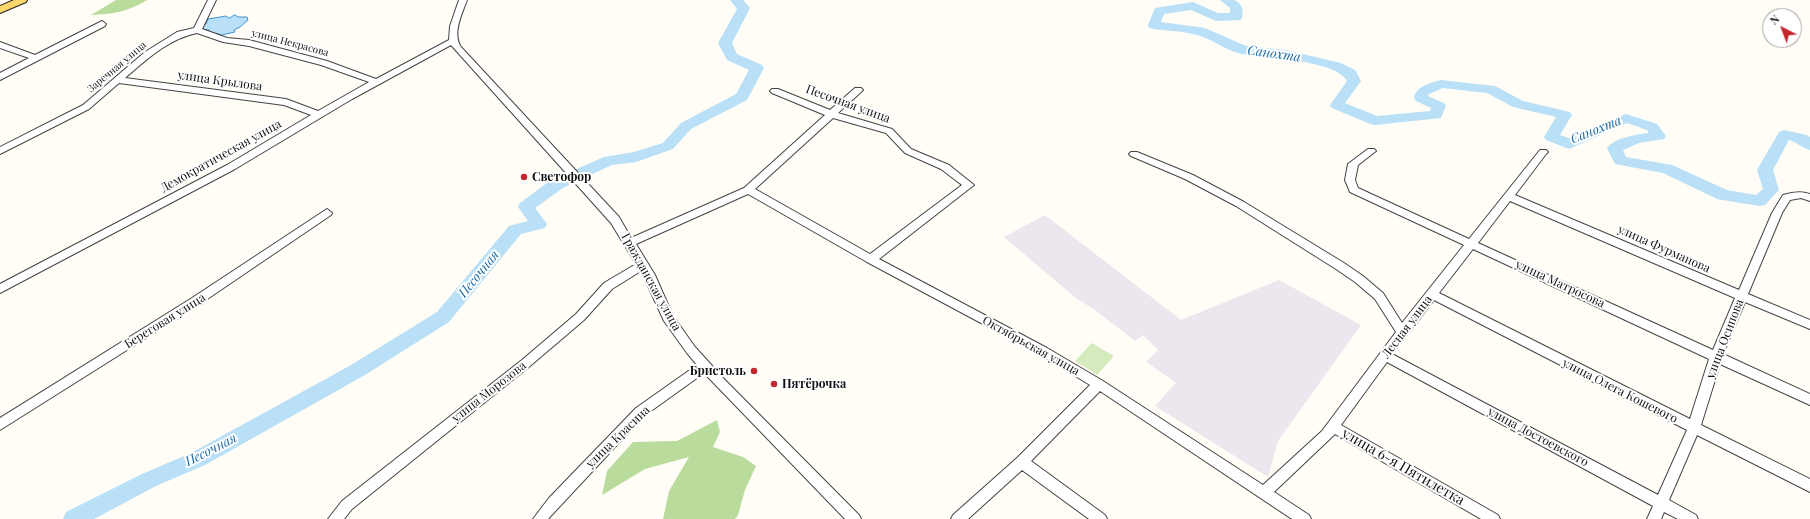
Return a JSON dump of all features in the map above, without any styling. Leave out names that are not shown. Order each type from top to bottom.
[{"type":"main road","points":[[0,10],[22,0]]},
{"type":"street","points":[[197,30],[212,0]]},
{"type":"street","points":[[453,41],[454,26],[463,0]]},
{"type":"street","points":[[0,77],[102,24]]},
{"type":"street","name":"Заречная улица","points":[[0,151],[86,107],[148,54],[180,34],[197,30]]},
{"type":"street","name":"улица Некрасова","points":[[197,30],[226,40],[249,42],[324,64],[376,82]]},
{"type":"street","name":"Демократическая улица","points":[[0,289],[231,167],[376,82],[453,41]]},
{"type":"street","name":"Гражданская улица","points":[[453,41],[457,48],[615,220],[643,266],[668,318],[691,350],[854,519]]},
{"type":"street","points":[[1,47],[36,58]]},
{"type":"street","name":"улица Крылова","points":[[116,80],[286,102],[319,115]]},
{"type":"street","points":[[629,243],[748,190],[858,90]]},
{"type":"street","name":"Песочная улица","points":[[775,91],[831,114],[889,131],[908,151],[945,167],[969,186],[871,259]]},
{"type":"street","name":"улица Матросова","points":[[1371,151],[1353,164],[1350,180],[1354,190],[1472,243],[1810,400]]},
{"type":"street","name":"Лесная улица","points":[[1263,492],[1327,435],[1402,332],[1543,152]]},
{"type":"street","points":[[1134,154],[1189,177],[1240,204],[1360,279],[1379,296],[1402,332]]},
{"type":"street","name":"Октябрьская улица","points":[[748,190],[871,259],[1043,351],[1099,384],[1304,519]]},
{"type":"street","name":"улица Фурманова","points":[[1509,196],[1741,297],[1810,325]]},
{"type":"street","name":"улица Осипова","points":[[1654,519],[1694,428],[1716,356],[1777,213],[1787,197],[1805,197]]},
{"type":"street","name":"Береговая улица","points":[[0,425],[196,301],[327,213]]},
{"type":"street","name":"улица Морозова","points":[[335,519],[347,505],[526,363],[580,317],[608,286],[643,266]]},
{"type":"street","name":"улица Олега Кошевого","points":[[1432,294],[1810,486]]},
{"type":"street","name":"улица Достоевского","points":[[1385,356],[1691,519]]},
{"type":"street","name":"улица Красина","points":[[540,519],[554,502],[640,412],[705,366]]},
{"type":"street","points":[[958,519],[1022,462],[1099,384]]},
{"type":"street","name":"улица 6-я Пятилетка","points":[[1333,427],[1493,519]]},
{"type":"street","points":[[1022,462],[1100,519]]},
{"type":"shaded area","points":[[1045,215],[1181,320],[1279,280],[1361,325],[1278,441],[1268,477],[1155,406],[1176,383],[1146,362],[1158,350],[1143,335],[1135,341],[1095,310],[1077,299],[1004,237]]},
{"type":"green space","points":[[116,0],[147,0],[120,12],[91,15]]},
{"type":"green space","points":[[1092,343],[1114,356],[1097,375],[1075,361]]},
{"type":"green space","points":[[717,420],[720,432],[713,447],[743,457],[756,466],[745,490],[738,515],[735,519],[663,519],[669,491],[689,457],[645,469],[602,495],[607,471],[633,442],[677,441]]},
{"type":"water","points":[[235,15],[238,17],[247,17],[248,20],[234,30],[235,32],[222,35],[210,32],[209,30],[201,29],[203,25],[206,24],[208,19],[226,16],[229,18]]},
{"type":"waterway","name":"Песочная","points":[[74,519],[149,480],[198,459],[358,370],[443,317],[515,230],[539,224],[526,207],[557,184],[609,160],[636,157],[668,146],[686,126],[742,97],[757,68],[732,57],[725,43],[744,8],[736,0]]},
{"type":"waterway","name":"Санохта","points":[[1226,0],[1236,7],[1236,17],[1216,17],[1193,6],[1159,11],[1154,25],[1200,31],[1243,50],[1286,54],[1336,66],[1350,73],[1354,81],[1337,105],[1375,121],[1436,115],[1439,106],[1421,98],[1422,92],[1441,84],[1490,89],[1518,104],[1565,115],[1551,137],[1569,144],[1626,118],[1652,127],[1659,136],[1636,139],[1615,148],[1620,161],[1667,169],[1723,195],[1759,201],[1771,190],[1765,170],[1784,135],[1802,138],[1810,145]]},
{"type":"place","name":"Светофор","points":[[524,177]]},
{"type":"place","name":"Бристоль","points":[[754,371]]},
{"type":"place","name":"Пятёрочка","points":[[774,384]]}]
